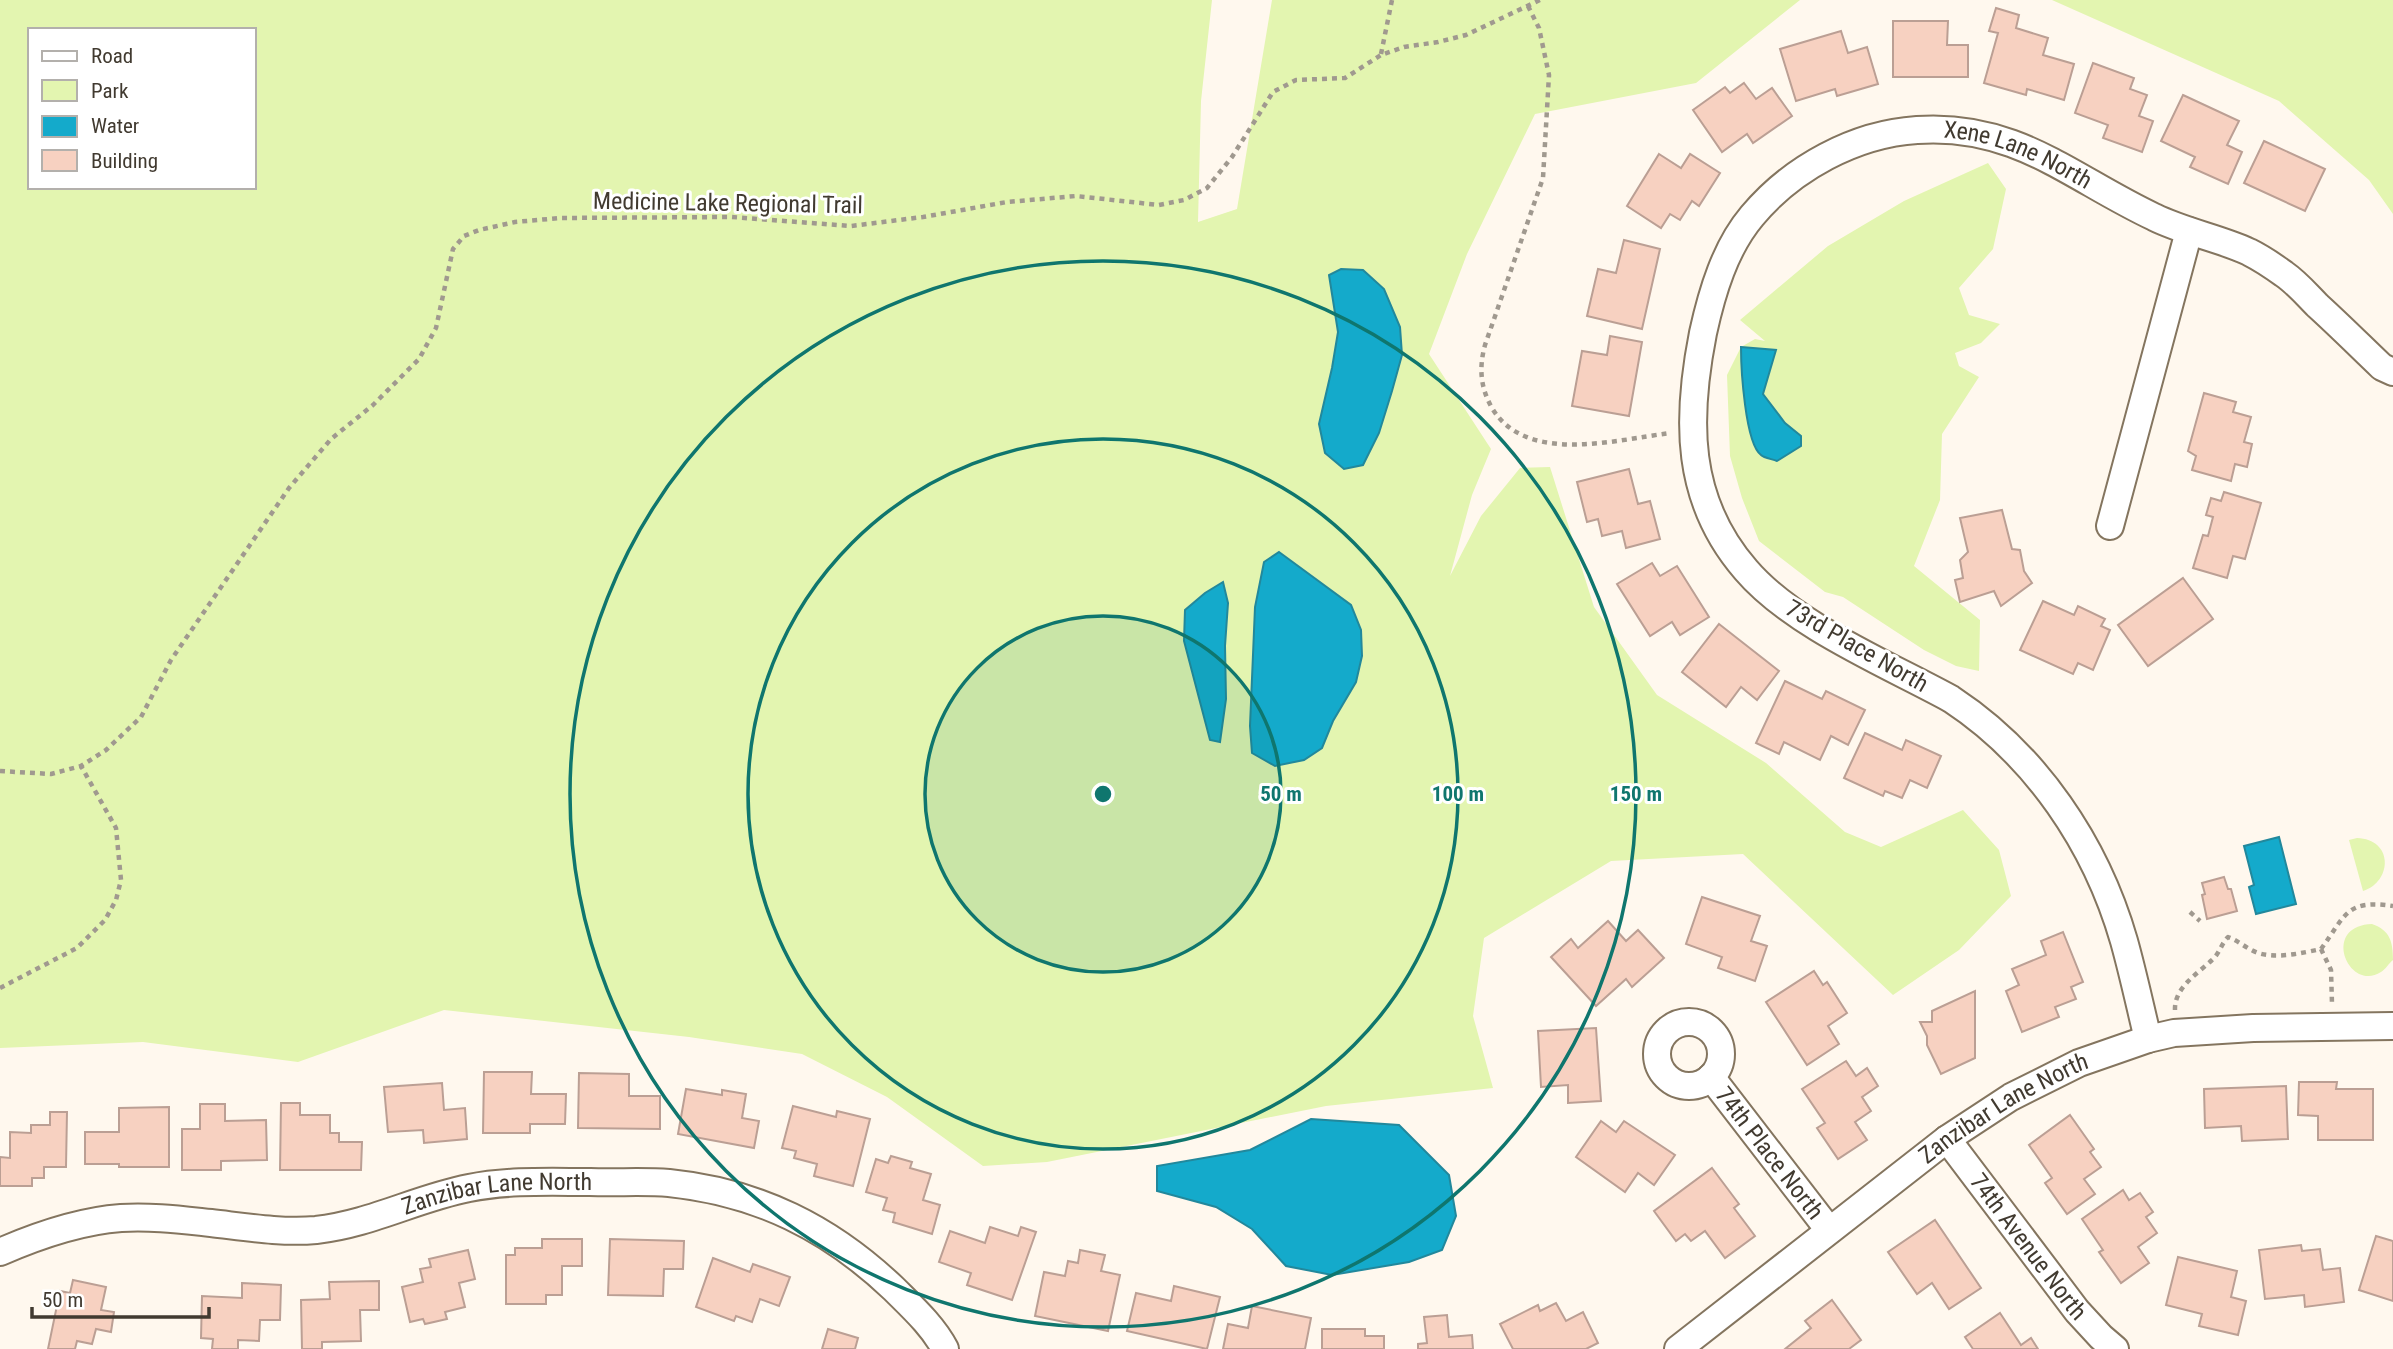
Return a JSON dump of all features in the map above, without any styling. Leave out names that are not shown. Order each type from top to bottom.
[{"type":"street","name":"Xene Lane North","points":[[1751,217],[1775,192],[1824,157],[1855,144],[1916,130],[1968,132],[1997,137],[2054,162],[2156,219],[2250,252],[2288,276],[2382,367],[2393,372]]},
{"type":"street","name":"73rd Place North","points":[[1751,217],[1720,273],[1709,304],[1695,372],[1691,430],[1696,467],[1706,503],[1723,541],[1745,570],[1771,596],[1804,619],[1951,699],[1973,714],[2021,759],[2069,818],[2091,856],[2123,940],[2148,1039]]},
{"type":"street","points":[[2110,526],[2189,231]]},
{"type":"street","name":"Zanzibar Lane North","points":[[1678,1349],[1947,1139],[2001,1103],[2079,1063],[2148,1039],[2174,1033],[2393,1026]]},
{"type":"street","name":"74th Place North","points":[[1711,1077],[1829,1230]]},
{"type":"street","name":"74th Avenue North","points":[[1947,1139],[2077,1311],[2115,1349]]},
{"type":"street","name":"Zanzibar Lane North","points":[[0,1252],[38,1235],[122,1218],[186,1220],[286,1231],[316,1230],[382,1216],[466,1188],[494,1184],[668,1183],[756,1202],[796,1217],[837,1242],[875,1271],[913,1308],[945,1349]]},
{"type":"path","points":[[1381,55],[1392,0]]},
{"type":"path","name":"Medicine Lake Regional Trail","points":[[0,771],[51,774],[80,766],[106,750],[141,717],[171,660],[289,488],[331,439],[373,405],[419,359],[436,328],[453,249],[464,236],[515,222],[560,218],[732,217],[852,226],[1007,202],[1076,196],[1159,205],[1184,201],[1207,188],[1232,157],[1273,92],[1296,80],[1345,78],[1381,55],[1404,47],[1466,35],[1540,0]]},
{"type":"path","points":[[1528,6],[1539,28],[1549,75],[1543,178],[1485,345],[1481,377],[1487,397],[1505,425],[1521,436],[1538,442],[1594,443],[1691,430]]},
{"type":"path","points":[[0,988],[77,948],[105,920],[116,900],[121,880],[116,828],[80,766]]},
{"type":"path","points":[[2175,1013],[2174,1006],[2180,990],[2213,960],[2228,937],[2247,948],[2269,955],[2321,949],[2348,911],[2361,904],[2393,906]]},
{"type":"path","points":[[2190,912],[2200,921]]},
{"type":"path","points":[[2321,949],[2331,970],[2332,1004]]},
{"type":"green space","points":[[0,0],[1212,0],[1201,101],[1198,222],[1237,209],[1272,0],[1800,0],[1696,83],[1535,114],[1467,254],[1429,354],[1491,449],[1472,495],[1450,576],[1481,516],[1520,468],[1550,467],[1594,607],[1657,695],[1766,763],[1845,832],[1881,847],[1963,810],[1999,850],[2011,896],[1959,950],[1893,995],[1743,854],[1611,861],[1484,938],[1473,1016],[1493,1088],[1326,1106],[1047,1162],[983,1166],[887,1097],[802,1054],[689,1037],[444,1010],[298,1062],[143,1042],[0,1048]]},
{"type":"green space","points":[[2052,0],[2393,0],[2393,214],[2369,180],[2279,101]]},
{"type":"green space","points":[[1988,163],[2006,189],[1993,249],[1959,288],[1969,315],[2000,324],[1981,343],[1955,353],[1959,366],[1979,377],[1942,434],[1940,500],[1914,566],[1980,620],[1979,671],[1956,666],[1924,650],[1843,597],[1825,592],[1759,541],[1742,498],[1730,456],[1727,375],[1741,347],[1755,339],[1765,341],[1740,320],[1828,246],[1904,201]]},
{"type":"green space","points":[[2357,838],[2377,845],[2385,861],[2380,879],[2363,891],[2349,840]]},
{"type":"green space","points":[[2372,924],[2387,933],[2393,960],[2381,972],[2369,976],[2359,974],[2350,967],[2344,946],[2347,935],[2356,927]]},
{"type":"water","points":[[1341,269],[1363,270],[1384,289],[1400,327],[1402,355],[1379,433],[1363,465],[1344,469],[1325,453],[1319,424],[1338,332],[1329,275]]},
{"type":"water","points":[[1741,347],[1776,350],[1763,394],[1785,423],[1801,436],[1801,446],[1777,461],[1761,455],[1751,436],[1745,404]]},
{"type":"water","points":[[1279,552],[1351,605],[1361,630],[1362,656],[1356,682],[1333,721],[1322,748],[1304,760],[1275,766],[1252,753],[1250,726],[1255,607],[1264,562]]},
{"type":"water","points":[[1223,582],[1228,603],[1225,646],[1226,699],[1220,742],[1210,740],[1184,641],[1185,610]]},
{"type":"water","points":[[2279,837],[2296,904],[2256,914],[2249,887],[2254,885],[2244,846]]},
{"type":"water","points":[[1311,1119],[1399,1125],[1449,1175],[1456,1216],[1442,1250],[1409,1262],[1332,1275],[1286,1266],[1252,1229],[1216,1207],[1157,1191],[1157,1166],[1250,1150]]},
{"type":"building","points":[[1996,8],[2019,15],[2016,28],[2048,38],[2043,55],[2074,64],[2064,100],[2027,89],[2026,95],[1984,83],[1998,33],[1989,31]]},
{"type":"building","points":[[1893,21],[1948,21],[1947,45],[1968,45],[1968,77],[1893,77]]},
{"type":"building","points":[[1841,31],[1848,53],[1867,47],[1878,84],[1837,96],[1835,89],[1796,101],[1780,49]]},
{"type":"building","points":[[2093,63],[2134,78],[2130,89],[2147,95],[2139,116],[2153,121],[2142,152],[2103,138],[2108,125],[2075,113]]},
{"type":"building","points":[[1744,83],[1756,99],[1772,88],[1792,116],[1753,143],[1747,134],[1722,152],[1693,110],[1725,87],[1730,93]]},
{"type":"building","points":[[2183,95],[2239,121],[2227,145],[2242,152],[2228,184],[2190,167],[2195,157],[2161,141]]},
{"type":"building","points":[[2264,141],[2325,169],[2305,211],[2244,183]]},
{"type":"building","points":[[1659,154],[1681,168],[1690,154],[1720,173],[1699,206],[1692,201],[1680,220],[1670,214],[1661,228],[1627,206]]},
{"type":"building","points":[[1624,240],[1660,249],[1642,329],[1587,316],[1598,269],[1616,273]]},
{"type":"building","points":[[1610,336],[1642,342],[1629,416],[1572,406],[1582,351],[1607,355]]},
{"type":"building","points":[[2204,393],[2236,402],[2233,412],[2251,417],[2244,442],[2252,444],[2247,467],[2235,464],[2231,481],[2192,470],[2196,456],[2188,451]]},
{"type":"building","points":[[1629,469],[1638,504],[1650,501],[1660,539],[1626,548],[1622,531],[1602,536],[1598,519],[1587,522],[1577,482]]},
{"type":"building","points":[[2224,492],[2261,503],[2245,559],[2233,556],[2227,578],[2193,568],[2203,535],[2208,536],[2213,517],[2206,515],[2211,498],[2221,501]]},
{"type":"building","points":[[2002,510],[2012,549],[2020,550],[2024,571],[2032,583],[2001,606],[1994,591],[1960,602],[1955,580],[1963,578],[1960,560],[1968,552],[1960,518]]},
{"type":"building","points":[[1652,563],[1660,576],[1677,566],[1709,617],[1680,635],[1672,622],[1650,636],[1617,584]]},
{"type":"building","points":[[2183,578],[2213,619],[2148,666],[2118,625]]},
{"type":"building","points":[[2043,601],[2074,615],[2078,606],[2105,619],[2101,626],[2110,630],[2093,670],[2078,663],[2073,674],[2020,650]]},
{"type":"building","points":[[1719,624],[1779,671],[1757,700],[1741,687],[1726,707],[1682,672]]},
{"type":"building","points":[[1785,681],[1822,699],[1826,691],[1865,710],[1848,745],[1831,736],[1820,760],[1784,742],[1779,754],[1756,743]]},
{"type":"building","points":[[1865,733],[1902,750],[1906,740],[1941,756],[1927,788],[1910,780],[1902,798],[1885,791],[1883,796],[1844,778]]},
{"type":"building","points":[[2224,877],[2228,889],[2231,889],[2237,911],[2207,919],[2202,883]]},
{"type":"building","points":[[1702,897],[1760,916],[1751,941],[1767,946],[1755,981],[1718,968],[1722,957],[1686,944]]},
{"type":"building","points":[[1608,921],[1626,941],[1638,930],[1664,958],[1632,987],[1626,979],[1596,1006],[1551,957],[1571,939],[1578,948]]},
{"type":"building","points":[[2063,932],[2083,982],[2071,987],[2076,999],[2055,1007],[2059,1017],[2022,1032],[2006,991],[2019,985],[2012,969],[2046,955],[2041,941]]},
{"type":"building","points":[[1814,971],[1823,985],[1827,982],[1847,1013],[1828,1026],[1839,1044],[1807,1065],[1766,1002]]},
{"type":"building","points":[[1975,991],[1975,1058],[1941,1074],[1927,1045],[1927,1036],[1920,1022],[1932,1022],[1932,1011]]},
{"type":"building","points":[[1596,1028],[1601,1101],[1568,1103],[1568,1085],[1541,1087],[1538,1031]]},
{"type":"building","points":[[1846,1061],[1856,1076],[1867,1068],[1878,1086],[1862,1097],[1871,1111],[1855,1122],[1867,1140],[1838,1159],[1817,1128],[1825,1123],[1802,1089]]},
{"type":"building","points":[[484,1072],[532,1072],[531,1094],[566,1094],[565,1124],[530,1124],[530,1133],[483,1133]]},
{"type":"building","points":[[579,1073],[629,1074],[629,1096],[660,1096],[660,1129],[578,1128]]},
{"type":"building","points":[[2299,1082],[2337,1082],[2336,1089],[2373,1089],[2373,1140],[2318,1140],[2318,1116],[2298,1115]]},
{"type":"building","points":[[442,1083],[444,1110],[465,1108],[467,1139],[424,1143],[423,1130],[388,1132],[384,1087]]},
{"type":"building","points":[[2286,1086],[2288,1139],[2242,1141],[2241,1126],[2205,1128],[2204,1089]]},
{"type":"building","points":[[686,1089],[722,1095],[722,1090],[746,1094],[742,1118],[759,1121],[754,1148],[678,1134]]},
{"type":"building","points":[[281,1103],[300,1103],[300,1115],[330,1115],[330,1133],[339,1133],[339,1142],[362,1142],[361,1170],[280,1170]]},
{"type":"building","points":[[200,1104],[225,1104],[225,1121],[266,1120],[267,1160],[221,1161],[221,1170],[182,1170],[182,1129],[200,1129]]},
{"type":"building","points":[[793,1106],[836,1117],[837,1111],[870,1119],[853,1186],[814,1176],[817,1164],[794,1158],[796,1151],[782,1148]]},
{"type":"building","points":[[169,1107],[169,1167],[85,1164],[85,1132],[119,1132],[119,1108]]},
{"type":"building","points":[[50,1112],[67,1112],[66,1167],[44,1167],[44,1178],[32,1178],[32,1186],[0,1186],[0,1157],[10,1158],[10,1132],[31,1133],[31,1125],[50,1125]]},
{"type":"building","points":[[2070,1115],[2094,1149],[2090,1152],[2101,1167],[2084,1179],[2095,1194],[2067,1214],[2045,1183],[2052,1178],[2029,1145]]},
{"type":"building","points":[[1601,1121],[1616,1132],[1624,1121],[1675,1155],[1654,1185],[1638,1173],[1625,1192],[1576,1157]]},
{"type":"building","points":[[891,1156],[912,1162],[910,1168],[931,1174],[923,1200],[940,1205],[932,1234],[893,1222],[895,1213],[883,1210],[887,1198],[866,1192],[876,1159],[888,1163]]},
{"type":"building","points":[[1712,1168],[1739,1204],[1734,1208],[1755,1236],[1725,1258],[1705,1231],[1691,1241],[1685,1234],[1676,1241],[1654,1211]]},
{"type":"building","points":[[2123,1190],[2129,1200],[2140,1193],[2153,1212],[2146,1217],[2157,1233],[2138,1247],[2149,1263],[2121,1283],[2099,1252],[2103,1250],[2082,1219]]},
{"type":"building","points":[[1935,1220],[1981,1288],[1949,1309],[1932,1283],[1917,1294],[1888,1252]]},
{"type":"building","points":[[990,1227],[1018,1236],[1021,1227],[1036,1232],[1012,1300],[967,1285],[971,1273],[939,1262],[950,1231],[985,1243]]},
{"type":"building","points":[[2376,1236],[2393,1241],[2393,1301],[2359,1290]]},
{"type":"building","points":[[542,1239],[582,1239],[582,1266],[562,1266],[562,1295],[546,1295],[546,1304],[506,1304],[506,1255],[515,1255],[515,1248],[542,1248]]},
{"type":"building","points":[[610,1239],[684,1241],[683,1269],[664,1269],[663,1296],[608,1295]]},
{"type":"building","points":[[2301,1245],[2302,1251],[2320,1249],[2323,1270],[2340,1268],[2344,1302],[2305,1307],[2304,1295],[2265,1299],[2259,1250]]},
{"type":"building","points":[[468,1250],[475,1279],[459,1283],[465,1307],[445,1312],[447,1319],[425,1324],[423,1319],[410,1322],[402,1287],[423,1282],[420,1269],[431,1267],[429,1259]]},
{"type":"building","points":[[1080,1250],[1105,1255],[1101,1271],[1120,1275],[1108,1331],[1035,1316],[1044,1272],[1065,1276],[1068,1261],[1078,1263]]},
{"type":"building","points":[[2178,1257],[2237,1271],[2231,1297],[2246,1301],[2238,1335],[2199,1326],[2202,1314],[2166,1305]]},
{"type":"building","points":[[713,1258],[750,1272],[753,1264],[790,1277],[779,1306],[760,1299],[752,1322],[736,1316],[734,1321],[696,1307]]},
{"type":"building","points":[[73,1280],[106,1287],[101,1310],[114,1312],[111,1332],[96,1329],[92,1344],[77,1341],[75,1349],[48,1349],[60,1291],[70,1293]]},
{"type":"building","points":[[379,1281],[379,1310],[360,1310],[361,1341],[322,1342],[322,1349],[302,1349],[301,1300],[330,1299],[329,1282]]},
{"type":"building","points":[[242,1283],[281,1285],[280,1320],[260,1320],[259,1341],[238,1340],[238,1349],[212,1349],[213,1339],[201,1338],[202,1296],[242,1298]]},
{"type":"building","points":[[1174,1286],[1220,1297],[1207,1349],[1127,1331],[1136,1293],[1171,1301]]},
{"type":"building","points":[[1832,1300],[1861,1340],[1849,1349],[1785,1349],[1811,1328],[1805,1321]]},
{"type":"building","points":[[1556,1303],[1566,1321],[1583,1312],[1598,1343],[1586,1349],[1513,1349],[1500,1324],[1538,1305],[1540,1311]]},
{"type":"building","points":[[1252,1306],[1311,1318],[1305,1349],[1223,1349],[1228,1324],[1248,1328]]},
{"type":"building","points":[[2000,1313],[2021,1345],[2031,1338],[2038,1349],[1973,1349],[1965,1337]]},
{"type":"building","points":[[1447,1315],[1449,1337],[1472,1335],[1473,1349],[1418,1349],[1418,1344],[1427,1343],[1424,1317]]},
{"type":"building","points":[[828,1329],[858,1338],[855,1349],[822,1349]]},
{"type":"building","points":[[1322,1329],[1365,1329],[1365,1336],[1384,1336],[1384,1349],[1322,1349]]}]
